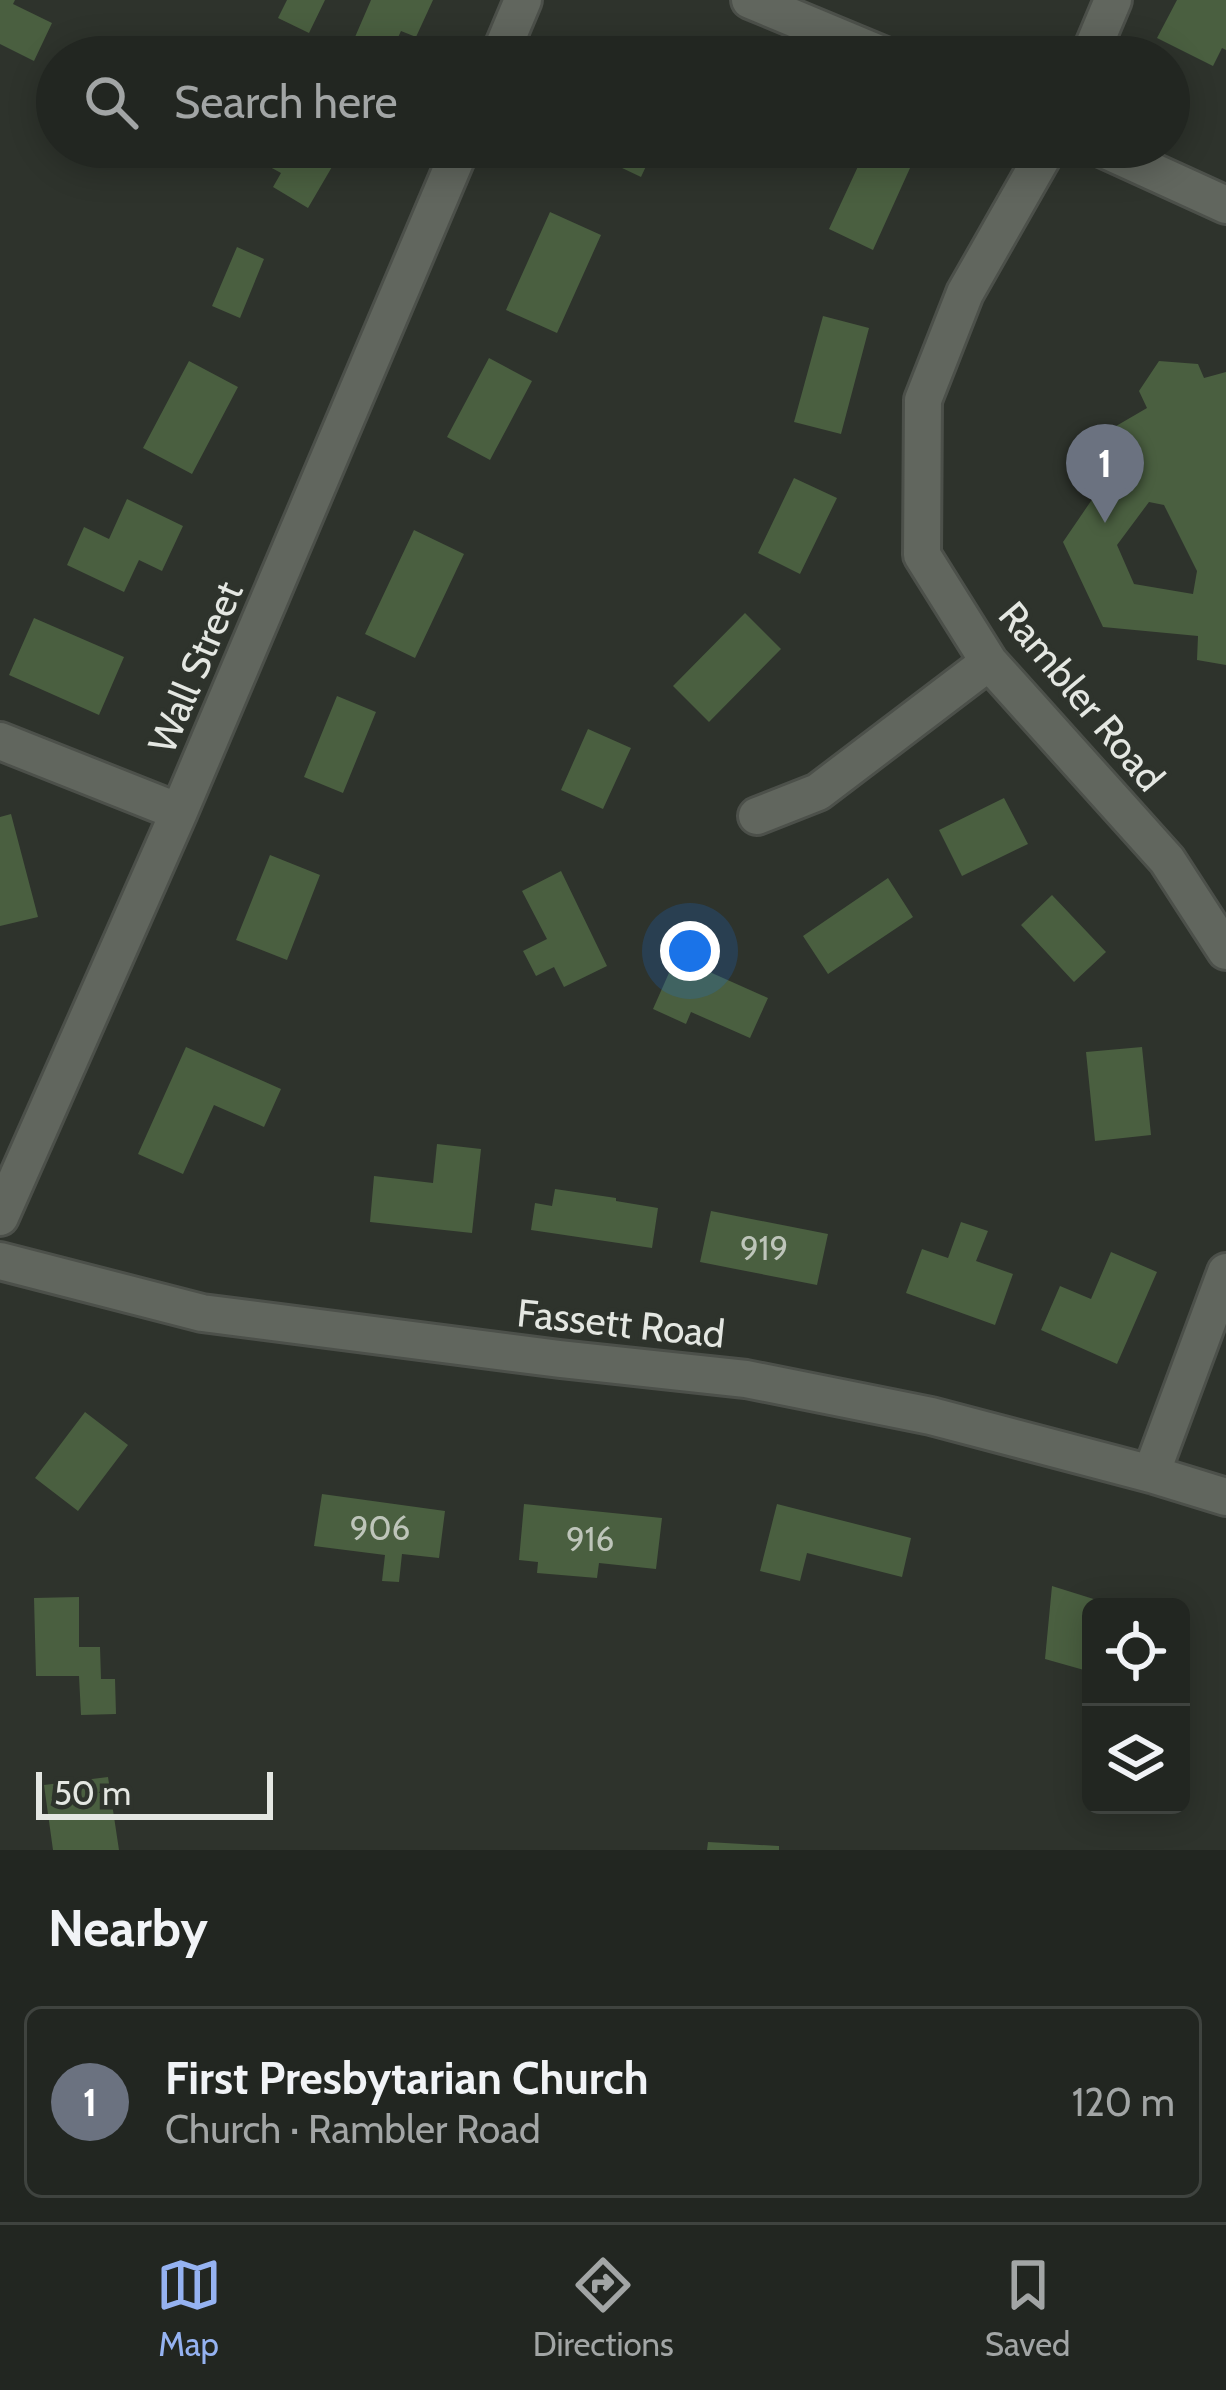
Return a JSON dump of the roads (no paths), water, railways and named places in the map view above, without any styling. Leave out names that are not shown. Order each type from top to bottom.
[{"type":"street","points":[[508,36],[523,0]]},
{"type":"street","points":[[751,0],[837,36]]},
{"type":"street","points":[[1098,36],[1113,0]]},
{"type":"street","name":"Wall Street","points":[[0,1217],[179,812],[452,168]]},
{"type":"street","name":"Rambler Road","points":[[1036,168],[965,293],[922,400],[922,555],[989,662],[1167,860],[1226,951]]},
{"type":"street","points":[[1145,168],[1226,205]]},
{"type":"street","points":[[757,816],[818,792],[989,662]]},
{"type":"street","points":[[0,741],[179,812]]},
{"type":"street","name":"Fassett Road","points":[[0,1261],[202,1313],[746,1379],[931,1416],[1226,1497]]},
{"type":"street","points":[[1151,1474],[1226,1272]]},
{"type":"place","name":"First Presbytarian Church","points":[[1105,523]]}]
